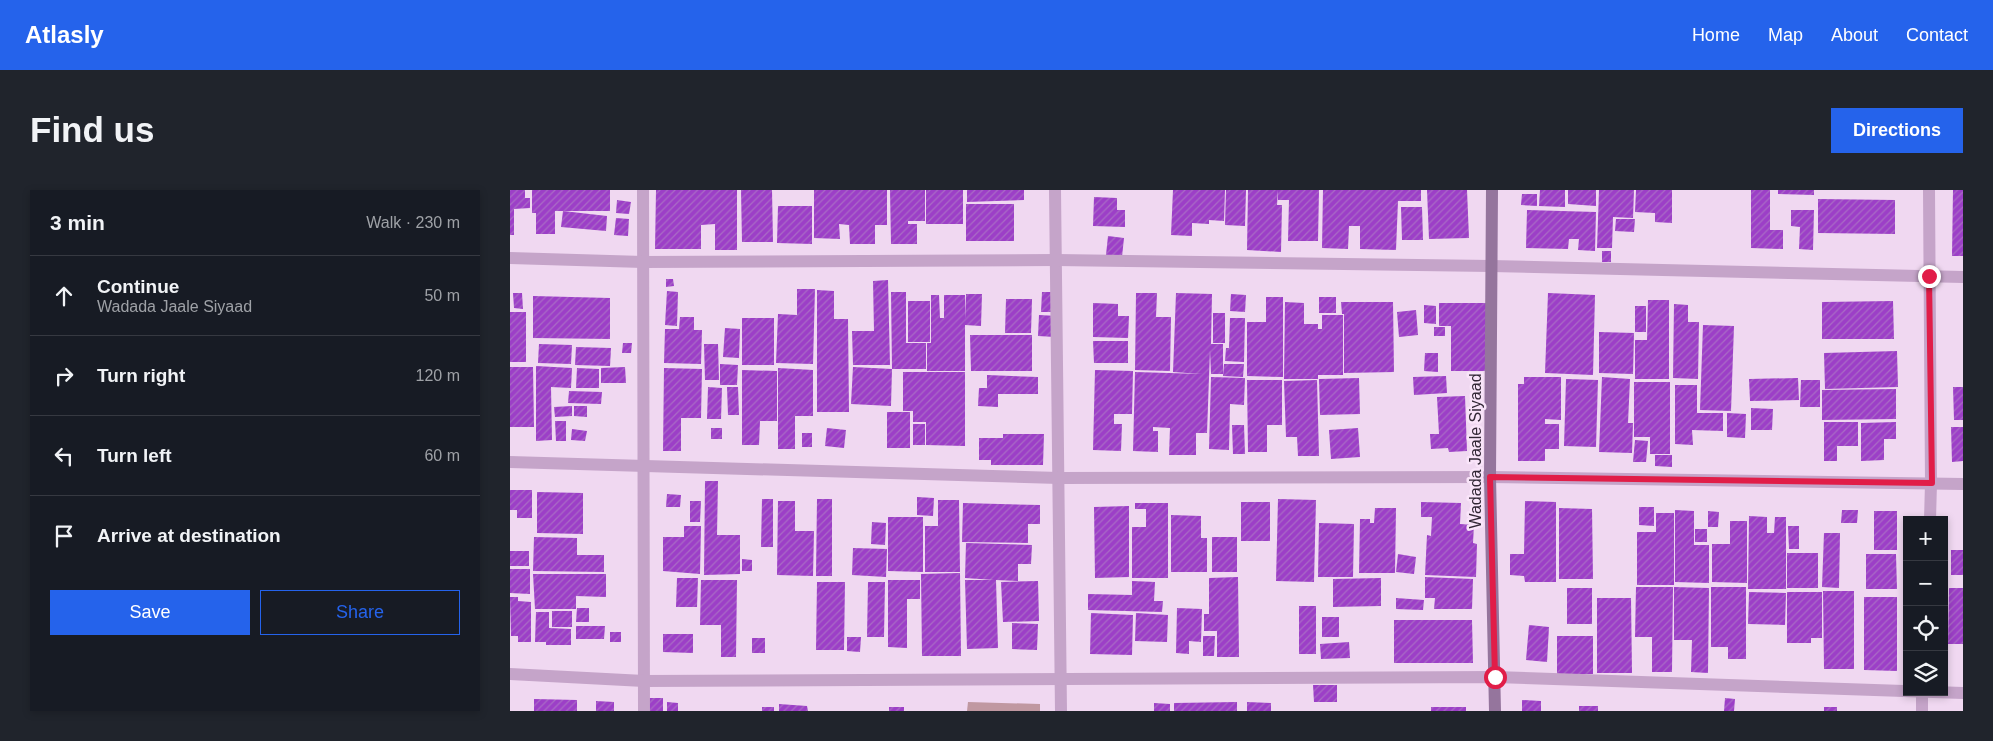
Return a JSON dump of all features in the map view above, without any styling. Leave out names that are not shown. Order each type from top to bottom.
[{"type":"main road","name":"Wadada Jaale Siyaad","points":[[1492,190],[1490,477],[1495,711]]},
{"type":"street","points":[[643,190],[644,711]]},
{"type":"street","points":[[1055,190],[1061,711]]},
{"type":"street","points":[[1929,190],[1932,483],[1930,516]]},
{"type":"street","points":[[510,258],[643,262],[1056,260],[1491,266],[1963,277]]},
{"type":"street","points":[[510,462],[644,464],[1059,478],[1490,477],[1963,484]]},
{"type":"street","points":[[510,674],[644,681],[1495,677],[1903,692]]},
{"type":"street","points":[[1948,693],[1963,693]]},
{"type":"street","points":[[1922,696],[1922,711]]},
{"type":"shaded area","points":[[968,702],[1040,704],[1040,711],[967,711]]},
{"type":"building","points":[[510,190],[525,190],[525,198],[530,198],[530,208],[514,209],[514,235],[510,235]]},
{"type":"building","points":[[532,190],[610,190],[610,211],[555,211],[555,234],[536,234],[536,213],[532,213]]},
{"type":"building","points":[[656,190],[737,190],[737,250],[715,250],[715,224],[701,225],[701,249],[655,249]]},
{"type":"building","points":[[741,190],[772,190],[773,242],[742,242]]},
{"type":"building","points":[[814,190],[887,190],[887,225],[875,225],[875,244],[850,244],[849,225],[839,224],[840,239],[814,238]]},
{"type":"building","points":[[890,190],[925,190],[925,221],[908,221],[908,224],[917,224],[917,244],[891,244]]},
{"type":"building","points":[[926,190],[963,190],[963,224],[926,224]]},
{"type":"building","points":[[967,190],[1024,190],[1024,200],[967,202]]},
{"type":"building","points":[[1173,190],[1225,190],[1224,221],[1209,220],[1209,224],[1192,223],[1192,236],[1171,235]]},
{"type":"building","points":[[1226,190],[1246,190],[1245,226],[1225,225]]},
{"type":"building","points":[[1248,190],[1278,190],[1277,205],[1282,205],[1281,252],[1247,250]]},
{"type":"building","points":[[1278,190],[1319,190],[1318,241],[1288,241],[1289,200],[1278,200]]},
{"type":"building","points":[[1323,190],[1421,190],[1421,201],[1398,201],[1396,250],[1360,249],[1360,226],[1349,226],[1348,249],[1322,248]]},
{"type":"building","points":[[1427,190],[1467,190],[1469,238],[1429,239]]},
{"type":"building","points":[[1540,190],[1565,190],[1565,207],[1539,206]]},
{"type":"building","points":[[1568,190],[1596,190],[1596,206],[1568,204]]},
{"type":"building","points":[[1599,190],[1634,190],[1633,218],[1613,217],[1612,248],[1597,248]]},
{"type":"building","points":[[1636,190],[1672,190],[1672,223],[1655,222],[1655,213],[1635,212]]},
{"type":"building","points":[[1751,190],[1770,190],[1770,230],[1783,230],[1783,249],[1751,248]]},
{"type":"building","points":[[1778,190],[1814,190],[1814,195],[1778,194]]},
{"type":"building","points":[[1953,190],[1963,190],[1963,256],[1952,256]]},
{"type":"building","points":[[1522,194],[1537,194],[1537,206],[1521,205]]},
{"type":"building","points":[[1094,197],[1117,198],[1117,210],[1125,210],[1125,227],[1093,226]]},
{"type":"building","points":[[1818,199],[1895,200],[1895,234],[1818,233]]},
{"type":"building","points":[[617,200],[631,202],[629,214],[616,213]]},
{"type":"building","points":[[966,204],[1014,204],[1014,241],[966,241]]},
{"type":"building","points":[[778,206],[812,206],[812,244],[777,243]]},
{"type":"building","points":[[1401,207],[1422,207],[1423,240],[1402,240]]},
{"type":"building","points":[[1527,210],[1596,212],[1595,251],[1578,250],[1579,239],[1569,239],[1568,249],[1526,248]]},
{"type":"building","points":[[1791,210],[1814,210],[1813,250],[1799,249],[1800,227],[1791,226]]},
{"type":"building","points":[[563,211],[607,216],[606,231],[561,227]]},
{"type":"building","points":[[616,218],[629,219],[628,236],[614,235]]},
{"type":"building","points":[[1616,219],[1635,219],[1634,232],[1615,231]]},
{"type":"building","points":[[1108,236],[1124,238],[1122,257],[1106,255]]},
{"type":"building","points":[[1602,251],[1611,251],[1611,262],[1602,262]]},
{"type":"building","points":[[666,279],[673,279],[674,286],[666,287]]},
{"type":"building","points":[[888,280],[890,365],[853,365],[852,331],[874,331],[873,281]]},
{"type":"building","points":[[797,289],[815,289],[813,364],[776,363],[778,314],[797,315]]},
{"type":"building","points":[[817,290],[834,291],[834,319],[848,319],[849,412],[817,412]]},
{"type":"building","points":[[667,291],[678,292],[677,326],[665,325]]},
{"type":"building","points":[[891,292],[906,292],[906,343],[926,343],[926,369],[892,369]]},
{"type":"building","points":[[1042,292],[1061,292],[1060,312],[1041,312]]},
{"type":"building","points":[[513,293],[522,293],[523,309],[514,308]]},
{"type":"building","points":[[1136,293],[1157,293],[1156,317],[1171,317],[1170,371],[1135,370]]},
{"type":"building","points":[[1176,293],[1212,294],[1211,344],[1223,344],[1223,374],[1211,374],[1210,350],[1207,433],[1196,433],[1196,455],[1169,455],[1170,428],[1153,427],[1153,431],[1158,431],[1158,452],[1133,451],[1135,372],[1202,374],[1173,372]]},
{"type":"building","points":[[1548,293],[1595,295],[1593,375],[1545,373]]},
{"type":"building","points":[[966,294],[982,294],[981,326],[965,325],[965,371],[927,371],[927,343],[931,343],[931,295],[939,295],[940,318],[944,318],[944,295],[965,295],[966,319]]},
{"type":"building","points":[[1231,294],[1246,295],[1245,312],[1230,311]]},
{"type":"building","points":[[533,296],[610,298],[610,339],[533,338]]},
{"type":"building","points":[[1266,297],[1283,297],[1283,377],[1247,376],[1247,322],[1266,322]]},
{"type":"building","points":[[1319,297],[1336,297],[1336,313],[1319,313]]},
{"type":"building","points":[[1006,299],[1032,299],[1031,333],[1005,333]]},
{"type":"building","points":[[1648,300],[1669,300],[1669,379],[1635,379],[1635,340],[1647,340]]},
{"type":"building","points":[[908,301],[930,301],[930,342],[908,342]]},
{"type":"building","points":[[1893,301],[1894,339],[1822,339],[1822,302]]},
{"type":"building","points":[[1285,302],[1304,303],[1304,324],[1318,324],[1318,329],[1322,329],[1322,315],[1343,315],[1343,375],[1318,375],[1318,379],[1284,379]]},
{"type":"building","points":[[1341,302],[1393,302],[1394,372],[1344,373],[1344,314],[1342,314]]},
{"type":"building","points":[[1093,303],[1118,304],[1118,316],[1129,316],[1128,338],[1093,337]]},
{"type":"building","points":[[1439,303],[1486,303],[1487,371],[1451,371],[1451,326],[1439,326]]},
{"type":"building","points":[[1674,304],[1688,305],[1688,322],[1699,322],[1698,379],[1673,378]]},
{"type":"building","points":[[1424,305],[1436,306],[1436,324],[1424,323]]},
{"type":"building","points":[[1635,306],[1646,306],[1646,332],[1635,332]]},
{"type":"building","points":[[1416,310],[1418,335],[1399,337],[1397,312]]},
{"type":"building","points":[[510,312],[526,312],[526,362],[510,362]]},
{"type":"building","points":[[1213,313],[1225,313],[1225,343],[1213,343]]},
{"type":"building","points":[[1039,315],[1057,316],[1055,337],[1038,336]]},
{"type":"building","points":[[680,317],[694,317],[694,330],[702,330],[701,364],[664,363],[665,329],[679,329]]},
{"type":"building","points":[[742,318],[774,318],[774,365],[742,365]]},
{"type":"building","points":[[1230,318],[1245,318],[1244,362],[1225,361],[1226,348],[1229,348]]},
{"type":"building","points":[[1703,325],[1734,326],[1731,411],[1700,410]]},
{"type":"building","points":[[1434,327],[1445,327],[1445,336],[1434,336]]},
{"type":"building","points":[[725,328],[740,329],[739,358],[723,357]]},
{"type":"building","points":[[1599,332],[1634,333],[1633,374],[1599,373]]},
{"type":"building","points":[[970,335],[1032,335],[1032,371],[971,371]]},
{"type":"building","points":[[1093,341],[1128,341],[1128,363],[1094,363]]},
{"type":"building","points":[[623,343],[632,343],[631,353],[622,353]]},
{"type":"building","points":[[539,344],[572,345],[571,364],[538,363]]},
{"type":"building","points":[[704,344],[718,344],[719,380],[705,380]]},
{"type":"building","points":[[576,347],[611,348],[610,366],[575,365]]},
{"type":"building","points":[[1897,351],[1898,387],[1825,389],[1824,353]]},
{"type":"building","points":[[1425,353],[1438,353],[1438,372],[1424,371]]},
{"type":"building","points":[[720,364],[738,365],[737,385],[720,385]]},
{"type":"building","points":[[1224,364],[1244,364],[1243,377],[1223,376]]},
{"type":"building","points":[[536,366],[572,368],[571,388],[551,387],[552,440],[536,441]]},
{"type":"building","points":[[510,367],[533,367],[534,427],[510,427]]},
{"type":"building","points":[[625,367],[626,383],[601,383],[601,368]]},
{"type":"building","points":[[853,367],[892,369],[891,406],[851,404]]},
{"type":"building","points":[[577,368],[599,369],[599,388],[576,388]]},
{"type":"building","points":[[664,368],[702,369],[701,418],[681,418],[681,451],[663,451]]},
{"type":"building","points":[[778,368],[813,370],[813,416],[795,416],[795,449],[778,449]]},
{"type":"building","points":[[742,370],[777,371],[777,421],[760,421],[759,445],[742,445]]},
{"type":"building","points":[[1095,370],[1133,371],[1132,414],[1114,414],[1114,424],[1122,424],[1121,451],[1093,450]]},
{"type":"building","points":[[903,372],[965,372],[965,446],[926,445],[926,422],[913,422],[913,411],[903,411]]},
{"type":"building","points":[[987,375],[1038,377],[1038,394],[998,394],[998,407],[978,406],[979,388],[987,388]]},
{"type":"building","points":[[1446,376],[1447,393],[1414,395],[1413,377]]},
{"type":"building","points":[[1211,377],[1245,378],[1244,405],[1230,404],[1229,450],[1209,449]]},
{"type":"building","points":[[1524,377],[1561,377],[1561,420],[1545,419],[1545,424],[1559,424],[1559,449],[1545,449],[1545,461],[1518,461],[1518,384],[1524,384]]},
{"type":"building","points":[[1602,377],[1630,379],[1628,423],[1633,423],[1632,453],[1599,452]]},
{"type":"building","points":[[1359,378],[1360,414],[1320,415],[1319,379]]},
{"type":"building","points":[[1798,378],[1799,400],[1750,401],[1749,379]]},
{"type":"building","points":[[1566,379],[1598,380],[1596,447],[1564,446]]},
{"type":"building","points":[[1247,380],[1282,380],[1282,425],[1267,425],[1267,452],[1248,452]]},
{"type":"building","points":[[1317,380],[1319,456],[1298,456],[1297,437],[1286,437],[1284,381]]},
{"type":"building","points":[[1801,380],[1820,380],[1820,407],[1800,407]]},
{"type":"building","points":[[1634,382],[1670,382],[1670,454],[1650,454],[1650,437],[1634,437]]},
{"type":"building","points":[[1675,385],[1697,385],[1697,413],[1723,413],[1723,431],[1692,430],[1693,445],[1675,444]]},
{"type":"building","points":[[708,387],[722,388],[721,419],[707,419]]},
{"type":"building","points":[[727,387],[738,387],[739,415],[728,415]]},
{"type":"building","points":[[1953,387],[1963,387],[1963,420],[1954,420]]},
{"type":"building","points":[[1896,389],[1896,419],[1822,420],[1822,390]]},
{"type":"building","points":[[569,391],[602,392],[601,404],[568,403]]},
{"type":"building","points":[[1465,396],[1467,451],[1449,452],[1448,448],[1431,449],[1430,434],[1439,434],[1437,397]]},
{"type":"building","points":[[572,406],[572,416],[555,417],[554,407]]},
{"type":"building","points":[[574,406],[587,406],[587,417],[574,416]]},
{"type":"building","points":[[1751,408],[1773,409],[1772,430],[1751,430]]},
{"type":"building","points":[[887,412],[910,412],[910,448],[887,448]]},
{"type":"building","points":[[1727,413],[1746,414],[1745,438],[1727,437]]},
{"type":"building","points":[[555,421],[566,421],[566,441],[556,441]]},
{"type":"building","points":[[1824,422],[1858,422],[1858,446],[1837,446],[1837,461],[1824,461]]},
{"type":"building","points":[[1896,422],[1896,439],[1884,439],[1884,460],[1861,461],[1861,423]]},
{"type":"building","points":[[913,424],[925,424],[925,445],[913,445]]},
{"type":"building","points":[[1232,425],[1244,425],[1245,454],[1233,454]]},
{"type":"building","points":[[1951,427],[1963,427],[1963,461],[1952,462]]},
{"type":"building","points":[[711,428],[722,428],[722,439],[711,439]]},
{"type":"building","points":[[827,428],[846,430],[844,448],[825,446]]},
{"type":"building","points":[[1358,428],[1360,457],[1331,459],[1329,430]]},
{"type":"building","points":[[572,429],[587,431],[585,441],[571,440]]},
{"type":"building","points":[[802,433],[812,433],[812,447],[802,447]]},
{"type":"building","points":[[1003,434],[1044,434],[1043,465],[991,465],[991,460],[979,460],[979,438],[1003,438]]},
{"type":"building","points":[[1635,440],[1648,441],[1646,462],[1633,462]]},
{"type":"building","points":[[1655,455],[1672,455],[1672,467],[1655,466]]},
{"type":"building","points":[[705,481],[718,481],[717,535],[740,535],[740,574],[704,575]]},
{"type":"building","points":[[510,490],[532,490],[532,518],[517,518],[517,510],[510,510]]},
{"type":"building","points":[[537,492],[583,493],[583,534],[537,533]]},
{"type":"building","points":[[667,494],[681,495],[680,507],[666,507]]},
{"type":"building","points":[[917,497],[934,498],[933,516],[917,515]]},
{"type":"building","points":[[762,499],[773,499],[773,547],[761,547]]},
{"type":"building","points":[[817,499],[832,499],[832,576],[816,576]]},
{"type":"building","points":[[1278,499],[1316,500],[1314,582],[1276,581]]},
{"type":"building","points":[[938,500],[959,500],[960,572],[925,572],[925,526],[938,526]]},
{"type":"building","points":[[690,501],[701,501],[700,522],[690,522]]},
{"type":"building","points":[[778,501],[795,501],[795,531],[814,531],[813,576],[777,575]]},
{"type":"building","points":[[1525,501],[1556,502],[1556,582],[1525,582],[1524,576],[1510,575],[1510,554],[1524,554]]},
{"type":"building","points":[[1241,502],[1270,502],[1270,541],[1241,541]]},
{"type":"building","points":[[1421,502],[1461,503],[1460,524],[1474,525],[1473,543],[1477,544],[1476,577],[1425,575],[1427,535],[1431,536],[1432,517],[1421,517]]},
{"type":"building","points":[[963,503],[1040,505],[1040,524],[1028,524],[1028,543],[962,542]]},
{"type":"building","points":[[1135,503],[1168,503],[1168,578],[1132,578],[1132,527],[1146,527],[1146,509],[1135,509]]},
{"type":"building","points":[[1129,506],[1129,577],[1095,578],[1094,507]]},
{"type":"building","points":[[1639,507],[1654,507],[1654,526],[1639,525]]},
{"type":"building","points":[[1375,508],[1396,508],[1395,573],[1359,573],[1360,519],[1370,519],[1370,523],[1374,523]]},
{"type":"building","points":[[1559,508],[1592,509],[1593,579],[1559,579]]},
{"type":"building","points":[[1675,510],[1694,511],[1694,545],[1709,545],[1709,583],[1675,582]]},
{"type":"building","points":[[1842,510],[1858,510],[1857,523],[1841,523]]},
{"type":"building","points":[[1708,511],[1719,512],[1718,527],[1708,527]]},
{"type":"building","points":[[1874,511],[1897,511],[1897,550],[1874,550]]},
{"type":"building","points":[[1656,513],[1674,513],[1674,585],[1637,585],[1637,532],[1656,532]]},
{"type":"building","points":[[1171,515],[1201,516],[1201,538],[1207,538],[1207,572],[1171,572]]},
{"type":"building","points":[[1749,516],[1767,517],[1767,533],[1774,533],[1775,517],[1786,517],[1786,589],[1748,589]]},
{"type":"building","points":[[888,517],[923,517],[923,572],[888,571]]},
{"type":"building","points":[[1730,521],[1747,521],[1747,583],[1712,582],[1712,544],[1730,544]]},
{"type":"building","points":[[872,522],[886,523],[885,545],[871,544]]},
{"type":"building","points":[[1319,523],[1354,524],[1353,577],[1318,577]]},
{"type":"building","points":[[684,526],[701,526],[700,574],[663,571],[663,537],[684,537]]},
{"type":"building","points":[[1788,526],[1799,526],[1799,549],[1789,549]]},
{"type":"building","points":[[1695,529],[1707,529],[1707,542],[1695,542]]},
{"type":"building","points":[[1824,533],[1840,533],[1839,588],[1822,587]]},
{"type":"building","points":[[534,537],[577,538],[577,555],[604,555],[604,572],[533,571]]},
{"type":"building","points":[[1212,537],[1237,537],[1237,572],[1212,572]]},
{"type":"building","points":[[966,543],[1032,545],[1031,564],[1018,564],[1018,581],[996,580],[998,648],[967,649],[965,580],[994,580],[965,578]]},
{"type":"building","points":[[853,548],[887,549],[886,577],[852,575]]},
{"type":"building","points":[[1951,550],[1963,550],[1963,575],[1951,575]]},
{"type":"building","points":[[510,551],[529,551],[529,566],[510,566]]},
{"type":"building","points":[[1787,553],[1818,553],[1818,588],[1787,588]]},
{"type":"building","points":[[1398,554],[1416,557],[1414,574],[1396,572]]},
{"type":"building","points":[[1866,554],[1896,554],[1897,589],[1866,589]]},
{"type":"building","points":[[742,559],[752,560],[752,571],[742,571]]},
{"type":"building","points":[[510,569],[530,569],[530,594],[510,593]]},
{"type":"building","points":[[960,573],[961,656],[922,656],[921,574]]},
{"type":"building","points":[[533,574],[606,574],[606,597],[576,596],[576,609],[535,609]]},
{"type":"building","points":[[1238,577],[1239,657],[1217,657],[1217,631],[1204,631],[1204,614],[1209,614],[1209,578]]},
{"type":"building","points":[[1425,577],[1473,579],[1472,609],[1434,609],[1435,598],[1425,598]]},
{"type":"building","points":[[677,578],[698,578],[697,607],[676,607]]},
{"type":"building","points":[[1381,578],[1381,606],[1333,607],[1333,579]]},
{"type":"building","points":[[701,580],[737,580],[736,657],[721,657],[721,625],[700,625]]},
{"type":"building","points":[[888,580],[920,580],[920,599],[907,599],[907,648],[888,647]]},
{"type":"building","points":[[1038,581],[1039,621],[1003,622],[1001,582]]},
{"type":"building","points":[[1132,581],[1155,582],[1154,601],[1163,601],[1162,612],[1088,610],[1088,594],[1132,595]]},
{"type":"building","points":[[817,582],[845,582],[844,650],[816,650]]},
{"type":"building","points":[[868,582],[885,582],[884,637],[867,637]]},
{"type":"building","points":[[1636,587],[1673,587],[1672,672],[1652,672],[1652,637],[1635,637]]},
{"type":"building","points":[[1674,587],[1709,588],[1708,673],[1691,672],[1692,640],[1674,640]]},
{"type":"building","points":[[1711,587],[1746,587],[1746,659],[1728,659],[1728,647],[1711,647]]},
{"type":"building","points":[[1567,588],[1592,588],[1592,624],[1567,624]]},
{"type":"building","points":[[1949,588],[1963,588],[1963,644],[1948,644]]},
{"type":"building","points":[[1823,591],[1854,591],[1854,669],[1824,669]]},
{"type":"building","points":[[1749,592],[1786,593],[1785,625],[1748,624]]},
{"type":"building","points":[[1787,592],[1822,592],[1822,638],[1811,638],[1811,643],[1787,643]]},
{"type":"building","points":[[510,597],[518,597],[518,601],[531,602],[531,642],[518,642],[518,636],[511,636]]},
{"type":"building","points":[[1864,597],[1897,597],[1897,671],[1864,670]]},
{"type":"building","points":[[1396,598],[1424,600],[1423,610],[1396,609]]},
{"type":"building","points":[[1597,598],[1631,598],[1632,673],[1597,673]]},
{"type":"building","points":[[1299,606],[1316,606],[1316,654],[1299,654]]},
{"type":"building","points":[[577,608],[589,608],[589,622],[576,622]]},
{"type":"building","points":[[1177,608],[1202,609],[1201,642],[1189,641],[1189,654],[1176,653]]},
{"type":"building","points":[[552,611],[572,611],[572,627],[552,627]]},
{"type":"building","points":[[536,612],[549,612],[549,628],[571,629],[571,645],[546,645],[546,642],[535,642]]},
{"type":"building","points":[[1091,613],[1133,615],[1132,655],[1090,654]]},
{"type":"building","points":[[1136,613],[1168,615],[1167,642],[1135,641]]},
{"type":"building","points":[[1322,617],[1339,617],[1339,637],[1322,637]]},
{"type":"building","points":[[1394,620],[1472,620],[1473,663],[1394,663]]},
{"type":"building","points":[[1012,623],[1038,624],[1037,650],[1012,649]]},
{"type":"building","points":[[1529,625],[1549,627],[1547,662],[1526,660]]},
{"type":"building","points":[[576,626],[605,626],[604,639],[576,639]]},
{"type":"building","points":[[610,632],[621,632],[621,642],[610,642]]},
{"type":"building","points":[[663,634],[693,634],[693,653],[663,652]]},
{"type":"building","points":[[1203,636],[1215,636],[1214,656],[1203,656]]},
{"type":"building","points":[[1557,636],[1593,636],[1593,674],[1557,674]]},
{"type":"building","points":[[847,637],[861,637],[860,652],[847,651]]},
{"type":"building","points":[[752,638],[765,638],[765,653],[752,653]]},
{"type":"building","points":[[1349,642],[1350,658],[1321,659],[1320,644]]},
{"type":"building","points":[[1313,685],[1337,685],[1337,702],[1314,702]]},
{"type":"building","points":[[646,698],[663,698],[663,711],[646,711]]},
{"type":"building","points":[[1725,698],[1735,699],[1734,711],[1724,711]]},
{"type":"building","points":[[534,699],[577,700],[577,711],[534,711]]},
{"type":"building","points":[[1522,700],[1541,701],[1541,711],[1522,711]]},
{"type":"building","points":[[596,701],[614,702],[614,711],[596,711]]},
{"type":"building","points":[[667,702],[678,703],[678,711],[667,711]]},
{"type":"building","points":[[1237,702],[1237,711],[1174,711],[1174,703]]},
{"type":"building","points":[[1247,702],[1271,703],[1271,711],[1247,711]]},
{"type":"building","points":[[1154,703],[1170,704],[1170,711],[1154,711]]},
{"type":"building","points":[[779,704],[807,706],[808,711],[779,711]]},
{"type":"building","points":[[1579,706],[1598,706],[1598,711],[1579,711]]},
{"type":"building","points":[[762,707],[774,707],[774,711],[762,711]]},
{"type":"building","points":[[889,707],[904,707],[904,711],[889,711]]},
{"type":"building","points":[[1431,707],[1466,707],[1466,711],[1431,711]]},
{"type":"building","points":[[1824,707],[1837,707],[1837,711],[1824,711]]},
{"type":"route","points":[[1495,677],[1490,477],[1932,483],[1929,276]]}]
